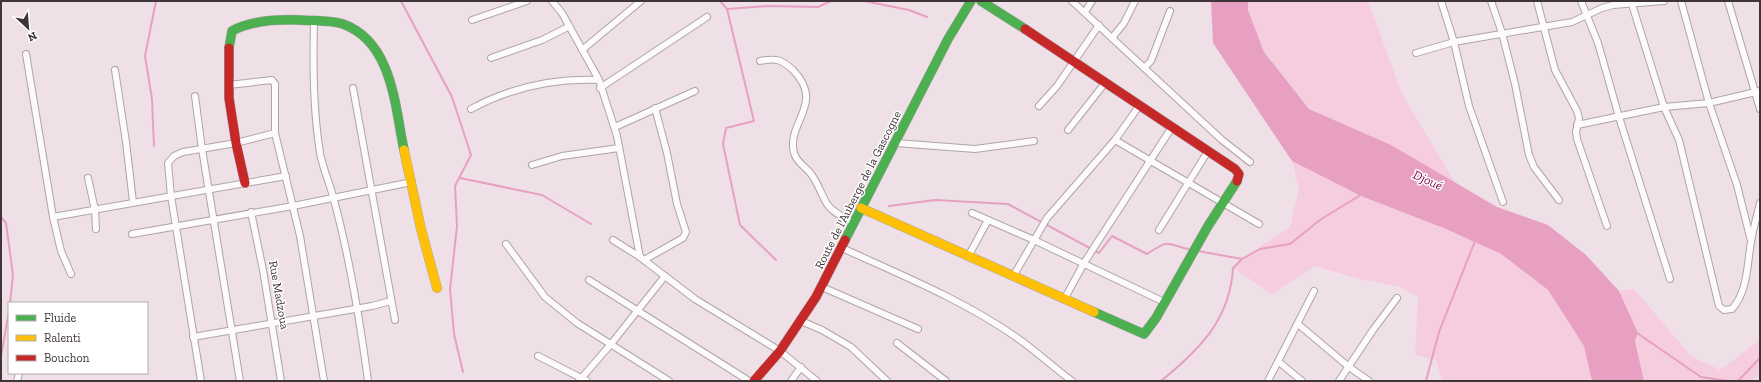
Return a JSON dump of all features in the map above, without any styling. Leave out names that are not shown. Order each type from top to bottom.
[{"type":"street","points":[[472,20],[527,1]]},
{"type":"street","points":[[552,1],[562,13],[568,27],[598,80],[615,127],[642,259]]},
{"type":"street","points":[[582,50],[641,1]]},
{"type":"street","name":"Route de l'Auberge de la Gascogne","points":[[754,381],[780,351],[822,286],[948,39],[971,1]]},
{"type":"street","points":[[861,208],[1014,274],[1144,334],[1156,318],[1224,202],[1239,174],[1235,169],[981,1]]},
{"type":"street","points":[[1072,1],[1222,140],[1250,162]]},
{"type":"street","points":[[1085,12],[1092,1]]},
{"type":"street","points":[[1112,38],[1124,23],[1136,1]]},
{"type":"street","points":[[1441,1],[1454,42],[1469,106],[1503,202]]},
{"type":"street","points":[[1490,1],[1502,33],[1529,155],[1534,167],[1559,200]]},
{"type":"street","points":[[1537,1],[1555,70],[1577,111],[1577,139],[1607,226]]},
{"type":"street","points":[[1581,1],[1598,43],[1618,117],[1670,279]]},
{"type":"street","points":[[1416,53],[1454,42],[1572,22],[1602,8],[1631,2],[1664,1]]},
{"type":"street","points":[[1681,1],[1709,103],[1737,186],[1751,241]]},
{"type":"street","points":[[1728,1],[1738,39],[1758,92],[1760,109]]},
{"type":"street","points":[[1631,2],[1664,107],[1678,140],[1719,306],[1724,310],[1732,309],[1740,297],[1745,284],[1751,241],[1760,203]]},
{"type":"street","points":[[1144,68],[1151,61],[1170,12]]},
{"type":"street","points":[[600,88],[707,18]]},
{"type":"street","points":[[245,183],[236,143],[229,98],[229,40],[232,31],[249,24],[283,20],[341,24],[351,28],[366,41],[383,62],[389,76],[426,254],[437,288]]},
{"type":"street","points":[[314,21],[312,84],[318,136],[325,172],[334,198],[356,308],[368,381]]},
{"type":"street","points":[[1039,106],[1057,86],[1099,25]]},
{"type":"street","points":[[491,58],[542,40],[568,27]]},
{"type":"street","points":[[26,54],[53,217],[62,251],[71,274]]},
{"type":"street","points":[[760,61],[774,58],[780,59],[801,79],[806,92],[806,100],[793,144],[794,153],[797,161],[814,177],[827,204],[839,215],[854,223]]},
{"type":"street","points":[[115,70],[133,202]]},
{"type":"street","points":[[229,85],[272,80],[274,82],[275,133],[293,206],[314,315],[324,381]]},
{"type":"street","points":[[471,109],[494,97],[520,89],[567,80],[598,80]]},
{"type":"street","points":[[1068,130],[1105,83]]},
{"type":"street","points":[[353,88],[395,320]]},
{"type":"street","points":[[615,127],[694,91]]},
{"type":"street","points":[[1577,125],[1664,107],[1709,103],[1758,92]]},
{"type":"street","points":[[195,96],[202,149],[240,381]]},
{"type":"street","points":[[1014,274],[1047,218],[1115,140],[1139,106]]},
{"type":"street","points":[[642,259],[683,238],[686,232],[677,204],[667,153],[655,108]]},
{"type":"street","points":[[1065,298],[1084,263],[1172,128]]},
{"type":"street","points":[[201,381],[171,196],[168,163],[174,156],[183,152],[236,143],[275,133]]},
{"type":"street","points":[[1115,140],[1188,181],[1259,224]]},
{"type":"street","points":[[896,143],[975,149],[1034,141]]},
{"type":"street","points":[[532,165],[562,156],[619,148]]},
{"type":"street","points":[[1159,230],[1208,151]]},
{"type":"street","points":[[53,217],[286,176]]},
{"type":"street","points":[[88,178],[95,210],[96,229]]},
{"type":"street","points":[[132,234],[251,212],[293,206],[412,182]]},
{"type":"street","name":"Rue Madzoua","points":[[251,212],[272,323],[281,381]]},
{"type":"street","points":[[972,213],[1084,263],[1164,302]]},
{"type":"street","points":[[969,255],[988,220]]},
{"type":"street","points":[[613,240],[642,259],[695,299],[780,351],[818,381]]},
{"type":"street","points":[[506,244],[545,296],[577,323],[668,381]]},
{"type":"street","points":[[842,248],[966,306],[1016,337],[1072,381]]},
{"type":"street","points":[[538,356],[582,380],[665,276]]},
{"type":"street","points":[[588,280],[749,381]]},
{"type":"street","points":[[822,286],[918,329]]},
{"type":"street","points":[[1268,381],[1314,291]]},
{"type":"street","points":[[1339,381],[1373,330],[1397,298]]},
{"type":"street","points":[[193,337],[391,301]]},
{"type":"street","points":[[801,320],[822,330],[851,348],[887,381]]},
{"type":"street","points":[[1298,324],[1349,367],[1369,381]]},
{"type":"street","points":[[897,343],[946,381]]},
{"type":"street","points":[[1279,362],[1302,381]]},
{"type":"street","points":[[791,381],[801,368]]},
{"type":"shaded area","points":[[1248,1],[1368,1],[1402,94],[1455,183],[1391,145],[1309,109],[1264,52],[1248,10]]},
{"type":"shaded area","points":[[1292,161],[1361,196],[1446,229],[1500,254],[1548,290],[1584,346],[1592,381],[1442,381],[1436,360],[1415,355],[1418,297],[1400,287],[1356,278],[1315,266],[1272,294],[1233,268],[1251,253],[1290,227],[1299,189]]},
{"type":"shaded area","points":[[1634,289],[1691,356],[1720,370],[1760,340],[1760,374],[1751,381],[1644,381],[1635,341],[1638,333],[1619,291]]},
{"type":"water","name":"Djoué","points":[[1211,1],[1248,1],[1248,10],[1264,52],[1309,109],[1391,145],[1497,207],[1548,225],[1586,255],[1619,291],[1638,333],[1635,341],[1644,381],[1592,381],[1584,346],[1548,290],[1501,254],[1446,229],[1361,196],[1292,161],[1213,43]]},
{"type":"waterway","points":[[154,146],[152,99],[145,56],[156,1]]},
{"type":"waterway","points":[[401,1],[452,97],[471,155],[455,186],[457,226],[450,289],[454,334],[463,372]]},
{"type":"waterway","points":[[720,1],[727,9],[754,121],[726,128],[723,144],[740,225],[776,260]]},
{"type":"waterway","points":[[727,9],[768,6],[818,7],[831,1]]},
{"type":"waterway","points":[[864,1],[909,10],[927,17]]},
{"type":"waterway","points":[[460,178],[542,195],[591,224]]},
{"type":"waterway","points":[[1161,381],[1188,358],[1210,332],[1226,303],[1231,287],[1233,268],[1242,259],[1260,249],[1290,244],[1320,220],[1362,194]]},
{"type":"waterway","points":[[889,206],[935,200],[1008,204],[1099,253],[1112,236],[1147,254],[1166,244],[1192,250]]},
{"type":"waterway","points":[[1,217],[6,223],[13,275],[10,302]]},
{"type":"waterway","points":[[1426,381],[1439,332],[1475,241]]},
{"type":"waterway","points":[[1198,251],[1242,259]]},
{"type":"waterway","points":[[1,356],[8,317]]},
{"type":"waterway","points":[[1637,333],[1701,377],[1728,381]]},
{"type":"waterway","points":[[1738,381],[1760,358]]},
{"type":"traffic: fast","points":[[845,240],[948,39],[971,1]]},
{"type":"traffic: fast","points":[[981,1],[1025,29]]},
{"type":"traffic: fast","points":[[229,48],[232,31],[248,24],[265,21],[292,20],[332,22],[343,24],[360,33],[372,45],[382,61],[389,78],[394,96],[404,150]]},
{"type":"traffic: fast","points":[[1094,312],[1144,334],[1156,318],[1208,226],[1237,181]]},
{"type":"traffic: slow","points":[[404,150],[421,229],[437,288]]},
{"type":"traffic: slow","points":[[861,208],[1094,312]]},
{"type":"traffic: jam","points":[[1025,29],[1235,169],[1239,174],[1237,181]]},
{"type":"traffic: jam","points":[[229,48],[229,98],[236,143],[245,183]]},
{"type":"traffic: jam","points":[[754,381],[780,351],[816,297],[845,240]]}]
